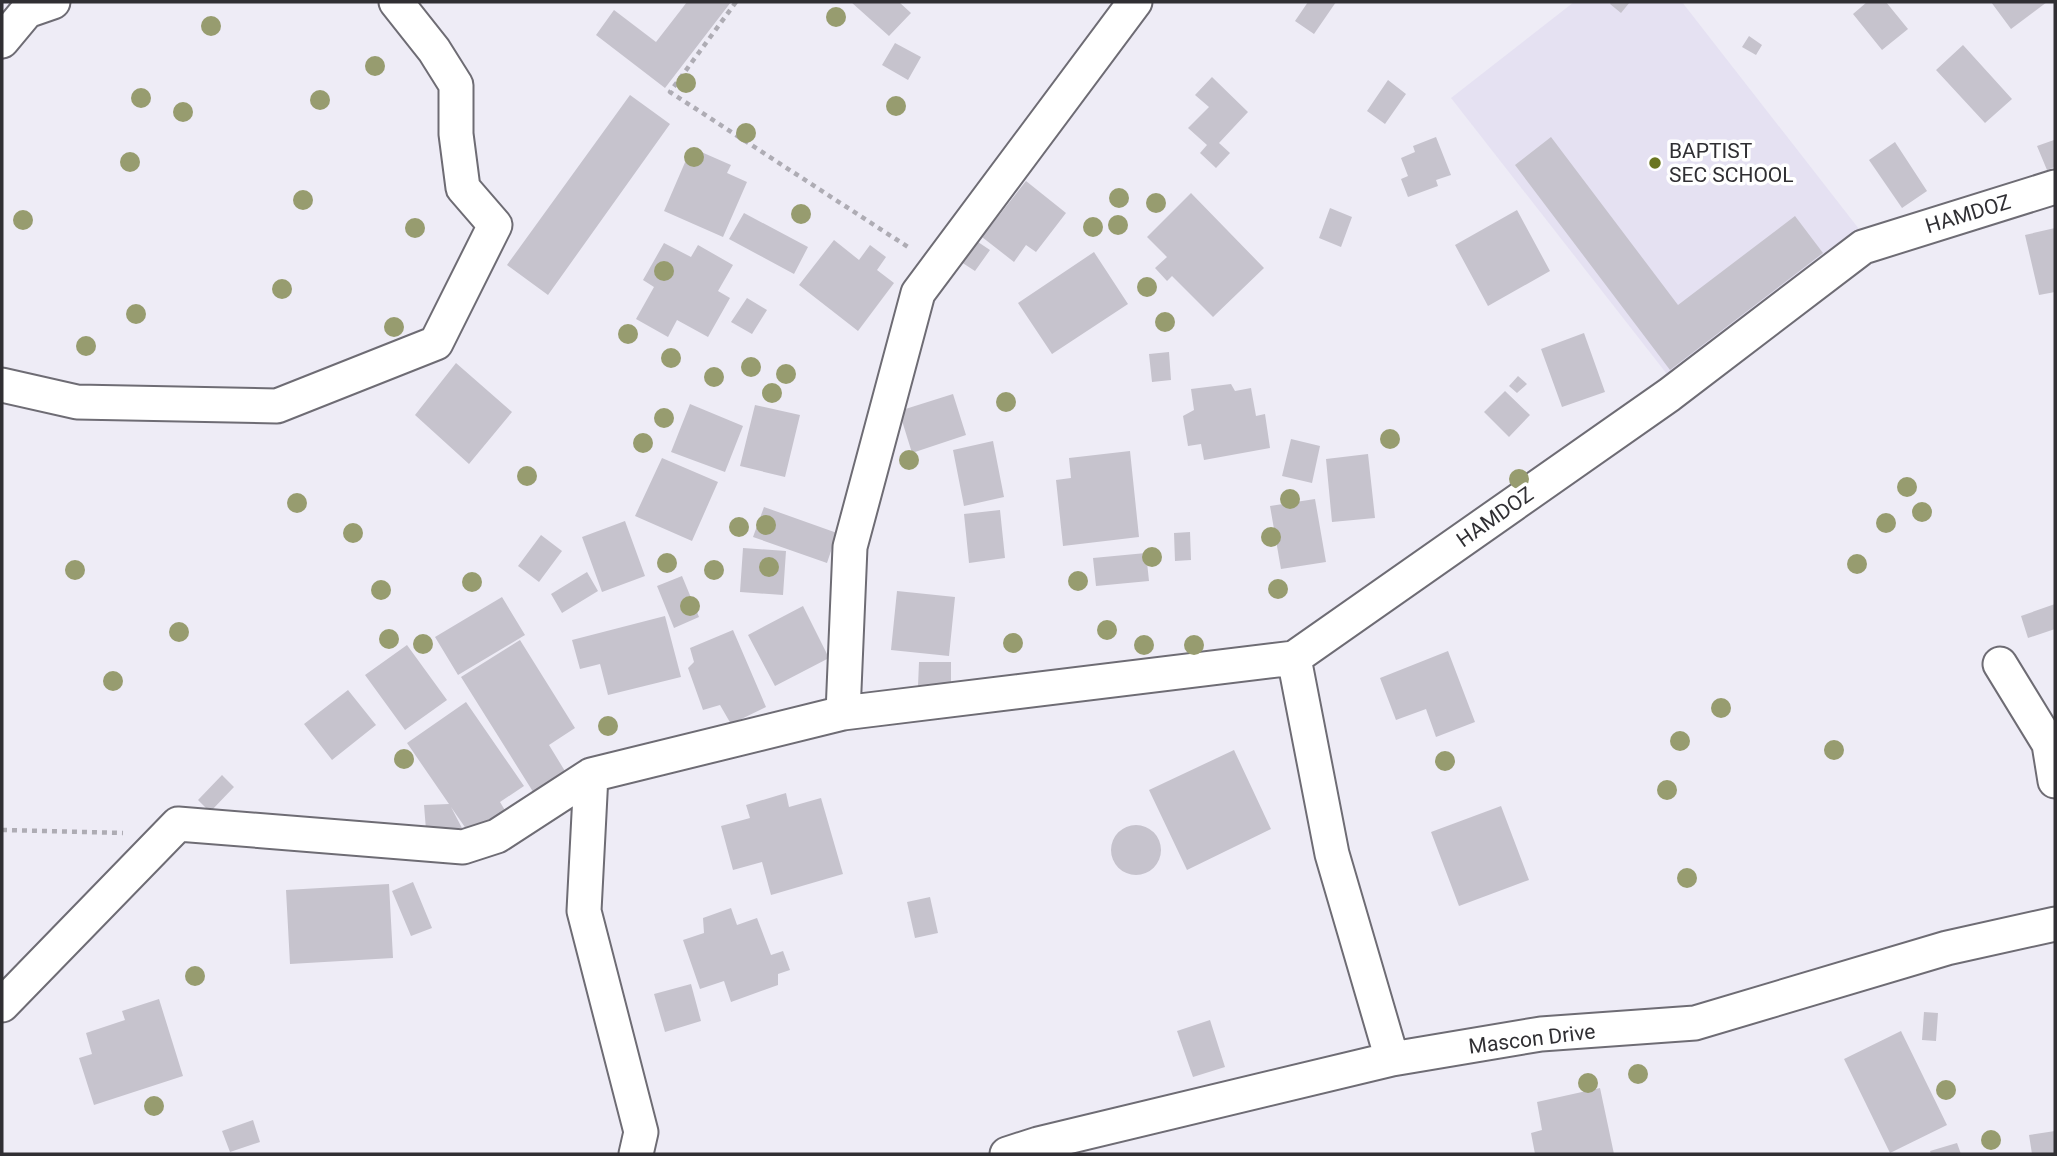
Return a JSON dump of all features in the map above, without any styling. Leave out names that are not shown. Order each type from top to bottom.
[{"type":"street","points":[[2,41],[27,11],[53,2]]},
{"type":"street","points":[[2,385],[77,402],[277,406],[436,343],[495,225],[463,188],[456,134],[456,85],[434,50],[396,2]]},
{"type":"street","points":[[843,713],[850,547],[918,293],[1135,2]]},
{"type":"street","name":"HAMDOZ","points":[[1294,658],[1669,395],[1863,247],[2055,187]]},
{"type":"street","points":[[2,1005],[178,824],[463,847],[496,836],[591,775],[843,713],[1294,658],[1332,854],[1392,1059]]},
{"type":"street","points":[[2000,664],[2049,744],[2055,780]]},
{"type":"street","points":[[591,775],[584,911],[641,1132],[636,1154]]},
{"type":"street","name":"Mascon Drive","points":[[1007,1154],[1038,1144],[1392,1059],[1541,1034],[1695,1023],[1947,948],[2055,924]]},
{"type":"path","points":[[736,2],[670,92],[938,267]]},
{"type":"path","points":[[2,830],[125,833]]},
{"type":"shaded area","name":"BAPTIST SEC SCHOOL","points":[[1574,2],[1682,2],[1859,229],[1670,378],[1451,98]]},
{"type":"building","points":[[687,2],[731,2],[665,88],[596,35],[614,10],[656,42]]},
{"type":"building","points":[[851,2],[899,2],[911,13],[889,36]]},
{"type":"building","points":[[1308,2],[1336,2],[1314,34],[1295,21]]},
{"type":"building","points":[[1611,2],[1630,2],[1621,13]]},
{"type":"building","points":[[1867,2],[1886,2],[1908,29],[1882,50],[1853,14]]},
{"type":"building","points":[[1991,2],[2047,2],[2011,29]]},
{"type":"building","points":[[1749,36],[1762,45],[1756,55],[1742,47]]},
{"type":"building","points":[[895,43],[921,57],[908,80],[882,65]]},
{"type":"building","points":[[1963,45],[2012,99],[1985,123],[1936,70]]},
{"type":"building","points":[[1212,77],[1248,112],[1219,143],[1230,153],[1216,168],[1200,153],[1207,145],[1188,128],[1209,107],[1195,95]]},
{"type":"building","points":[[1388,80],[1406,94],[1385,124],[1367,111]]},
{"type":"building","points":[[630,95],[670,124],[548,295],[507,265]]},
{"type":"building","points":[[1436,137],[1451,175],[1436,180],[1438,186],[1408,197],[1401,179],[1408,176],[1401,158],[1415,152],[1413,146]]},
{"type":"building","points":[[1551,137],[1678,305],[1795,216],[1823,253],[1670,370],[1515,165]]},
{"type":"building","points":[[2054,140],[2055,167],[2047,170],[2037,146]]},
{"type":"building","points":[[1895,142],[1927,191],[1902,208],[1869,160]]},
{"type":"building","points":[[699,151],[731,165],[727,173],[747,182],[723,237],[664,211],[686,160],[693,163]]},
{"type":"building","points":[[1026,181],[1066,213],[1036,252],[1026,245],[1014,262],[982,237]]},
{"type":"building","points":[[1191,193],[1264,268],[1213,317],[1172,276],[1167,281],[1155,268],[1167,257],[1147,237]]},
{"type":"building","points":[[1330,208],[1352,217],[1341,247],[1319,238]]},
{"type":"building","points":[[1517,210],[1550,271],[1488,306],[1455,245]]},
{"type":"building","points":[[744,213],[808,247],[794,274],[729,239]]},
{"type":"building","points":[[2055,228],[2055,292],[2039,295],[2025,235]]},
{"type":"building","points":[[972,238],[990,250],[975,271],[958,260]]},
{"type":"building","points":[[834,240],[859,260],[870,245],[886,257],[877,270],[894,283],[858,331],[799,285]]},
{"type":"building","points":[[664,243],[691,257],[698,245],[733,265],[718,291],[730,298],[708,337],[677,320],[668,337],[636,319],[654,287],[643,280]]},
{"type":"building","points":[[1094,252],[1128,304],[1052,354],[1018,303]]},
{"type":"building","points":[[747,298],[767,310],[752,334],[731,322]]},
{"type":"building","points":[[1584,333],[1605,392],[1562,407],[1541,349]]},
{"type":"building","points":[[1169,352],[1171,380],[1152,382],[1149,354]]},
{"type":"building","points":[[456,363],[512,412],[469,464],[415,415]]},
{"type":"building","points":[[1518,376],[1527,384],[1517,393],[1509,386]]},
{"type":"building","points":[[1231,384],[1235,391],[1251,388],[1256,416],[1265,414],[1270,448],[1204,460],[1201,444],[1188,446],[1183,416],[1194,410],[1191,389]]},
{"type":"building","points":[[1505,391],[1530,415],[1509,437],[1484,412]]},
{"type":"building","points":[[953,394],[966,435],[912,453],[899,411]]},
{"type":"building","points":[[690,404],[743,426],[725,472],[671,452]]},
{"type":"building","points":[[755,405],[800,415],[785,477],[740,466]]},
{"type":"building","points":[[1291,439],[1320,446],[1312,483],[1282,476]]},
{"type":"building","points":[[993,441],[1004,497],[964,506],[953,450]]},
{"type":"building","points":[[1130,451],[1139,537],[1063,546],[1056,480],[1071,478],[1069,458]]},
{"type":"building","points":[[1368,454],[1375,518],[1332,522],[1326,459]]},
{"type":"building","points":[[662,458],[718,482],[692,541],[635,516]]},
{"type":"building","points":[[1315,499],[1326,562],[1281,569],[1270,506]]},
{"type":"building","points":[[764,507],[837,533],[827,563],[753,537]]},
{"type":"building","points":[[1000,510],[1005,558],[969,563],[964,514]]},
{"type":"building","points":[[625,521],[645,576],[602,592],[582,537]]},
{"type":"building","points":[[1190,532],[1191,560],[1175,561],[1174,533]]},
{"type":"building","points":[[541,535],[562,551],[539,582],[518,566]]},
{"type":"building","points":[[743,548],[786,551],[783,595],[740,592]]},
{"type":"building","points":[[1146,553],[1149,581],[1096,586],[1093,558]]},
{"type":"building","points":[[587,572],[598,591],[562,613],[551,594]]},
{"type":"building","points":[[682,576],[699,617],[674,628],[657,586]]},
{"type":"building","points":[[897,591],[955,597],[949,656],[891,650]]},
{"type":"building","points":[[502,597],[525,635],[458,675],[435,637]]},
{"type":"building","points":[[2055,604],[2055,629],[2028,638],[2021,616]]},
{"type":"building","points":[[803,606],[829,658],[775,686],[748,635]]},
{"type":"building","points":[[665,616],[681,677],[608,695],[600,664],[580,669],[572,640]]},
{"type":"building","points":[[733,630],[766,707],[731,724],[720,705],[703,710],[688,668],[694,662],[690,648]]},
{"type":"building","points":[[520,640],[575,728],[549,745],[579,794],[547,814],[461,677]]},
{"type":"building","points":[[407,645],[447,700],[405,730],[365,675]]},
{"type":"building","points":[[1448,651],[1475,722],[1436,737],[1426,709],[1396,720],[1380,678]]},
{"type":"building","points":[[919,662],[951,662],[951,687],[918,686]]},
{"type":"building","points":[[348,690],[376,725],[332,760],[304,724]]},
{"type":"building","points":[[466,702],[524,786],[500,802],[506,812],[471,836],[451,807],[462,828],[426,830],[424,805],[449,804],[407,743]]},
{"type":"building","points":[[1234,750],[1271,829],[1187,870],[1149,790]]},
{"type":"building","points":[[222,775],[234,787],[210,812],[198,800]]},
{"type":"building","points":[[786,793],[789,807],[821,798],[843,874],[771,895],[762,862],[733,870],[721,826],[750,818],[746,805]]},
{"type":"building","points":[[1501,806],[1529,880],[1459,906],[1431,832]]},
{"type":"building","points":[[1136,825],[1154,832],[1161,850],[1154,868],[1136,875],[1118,868],[1111,850],[1118,832]]},
{"type":"building","points":[[413,882],[432,928],[411,936],[392,891]]},
{"type":"building","points":[[389,884],[393,958],[290,964],[286,890]]},
{"type":"building","points":[[930,897],[938,933],[915,938],[907,902]]},
{"type":"building","points":[[731,908],[737,925],[757,918],[771,955],[783,951],[790,970],[778,974],[778,985],[731,1002],[724,981],[700,989],[683,940],[704,933],[703,918]]},
{"type":"building","points":[[691,984],[701,1021],[665,1032],[654,994]]},
{"type":"building","points":[[159,999],[183,1076],[94,1105],[79,1058],[92,1054],[86,1033],[125,1020],[122,1011]]},
{"type":"building","points":[[1924,1012],[1938,1013],[1936,1041],[1922,1040]]},
{"type":"building","points":[[1210,1020],[1225,1067],[1193,1077],[1177,1031]]},
{"type":"building","points":[[1901,1031],[1947,1125],[1890,1153],[1844,1059]]},
{"type":"building","points":[[1600,1088],[1614,1154],[1535,1154],[1531,1133],[1542,1130],[1537,1102]]},
{"type":"building","points":[[253,1120],[260,1142],[230,1152],[222,1131]]},
{"type":"building","points":[[2055,1131],[2055,1154],[2032,1154],[2029,1135]]},
{"type":"building","points":[[1957,1143],[1961,1154],[1931,1154],[1930,1151]]},
{"type":"place","name":"BAPTIST SEC SCHOOL","points":[[1655,163]]}]
